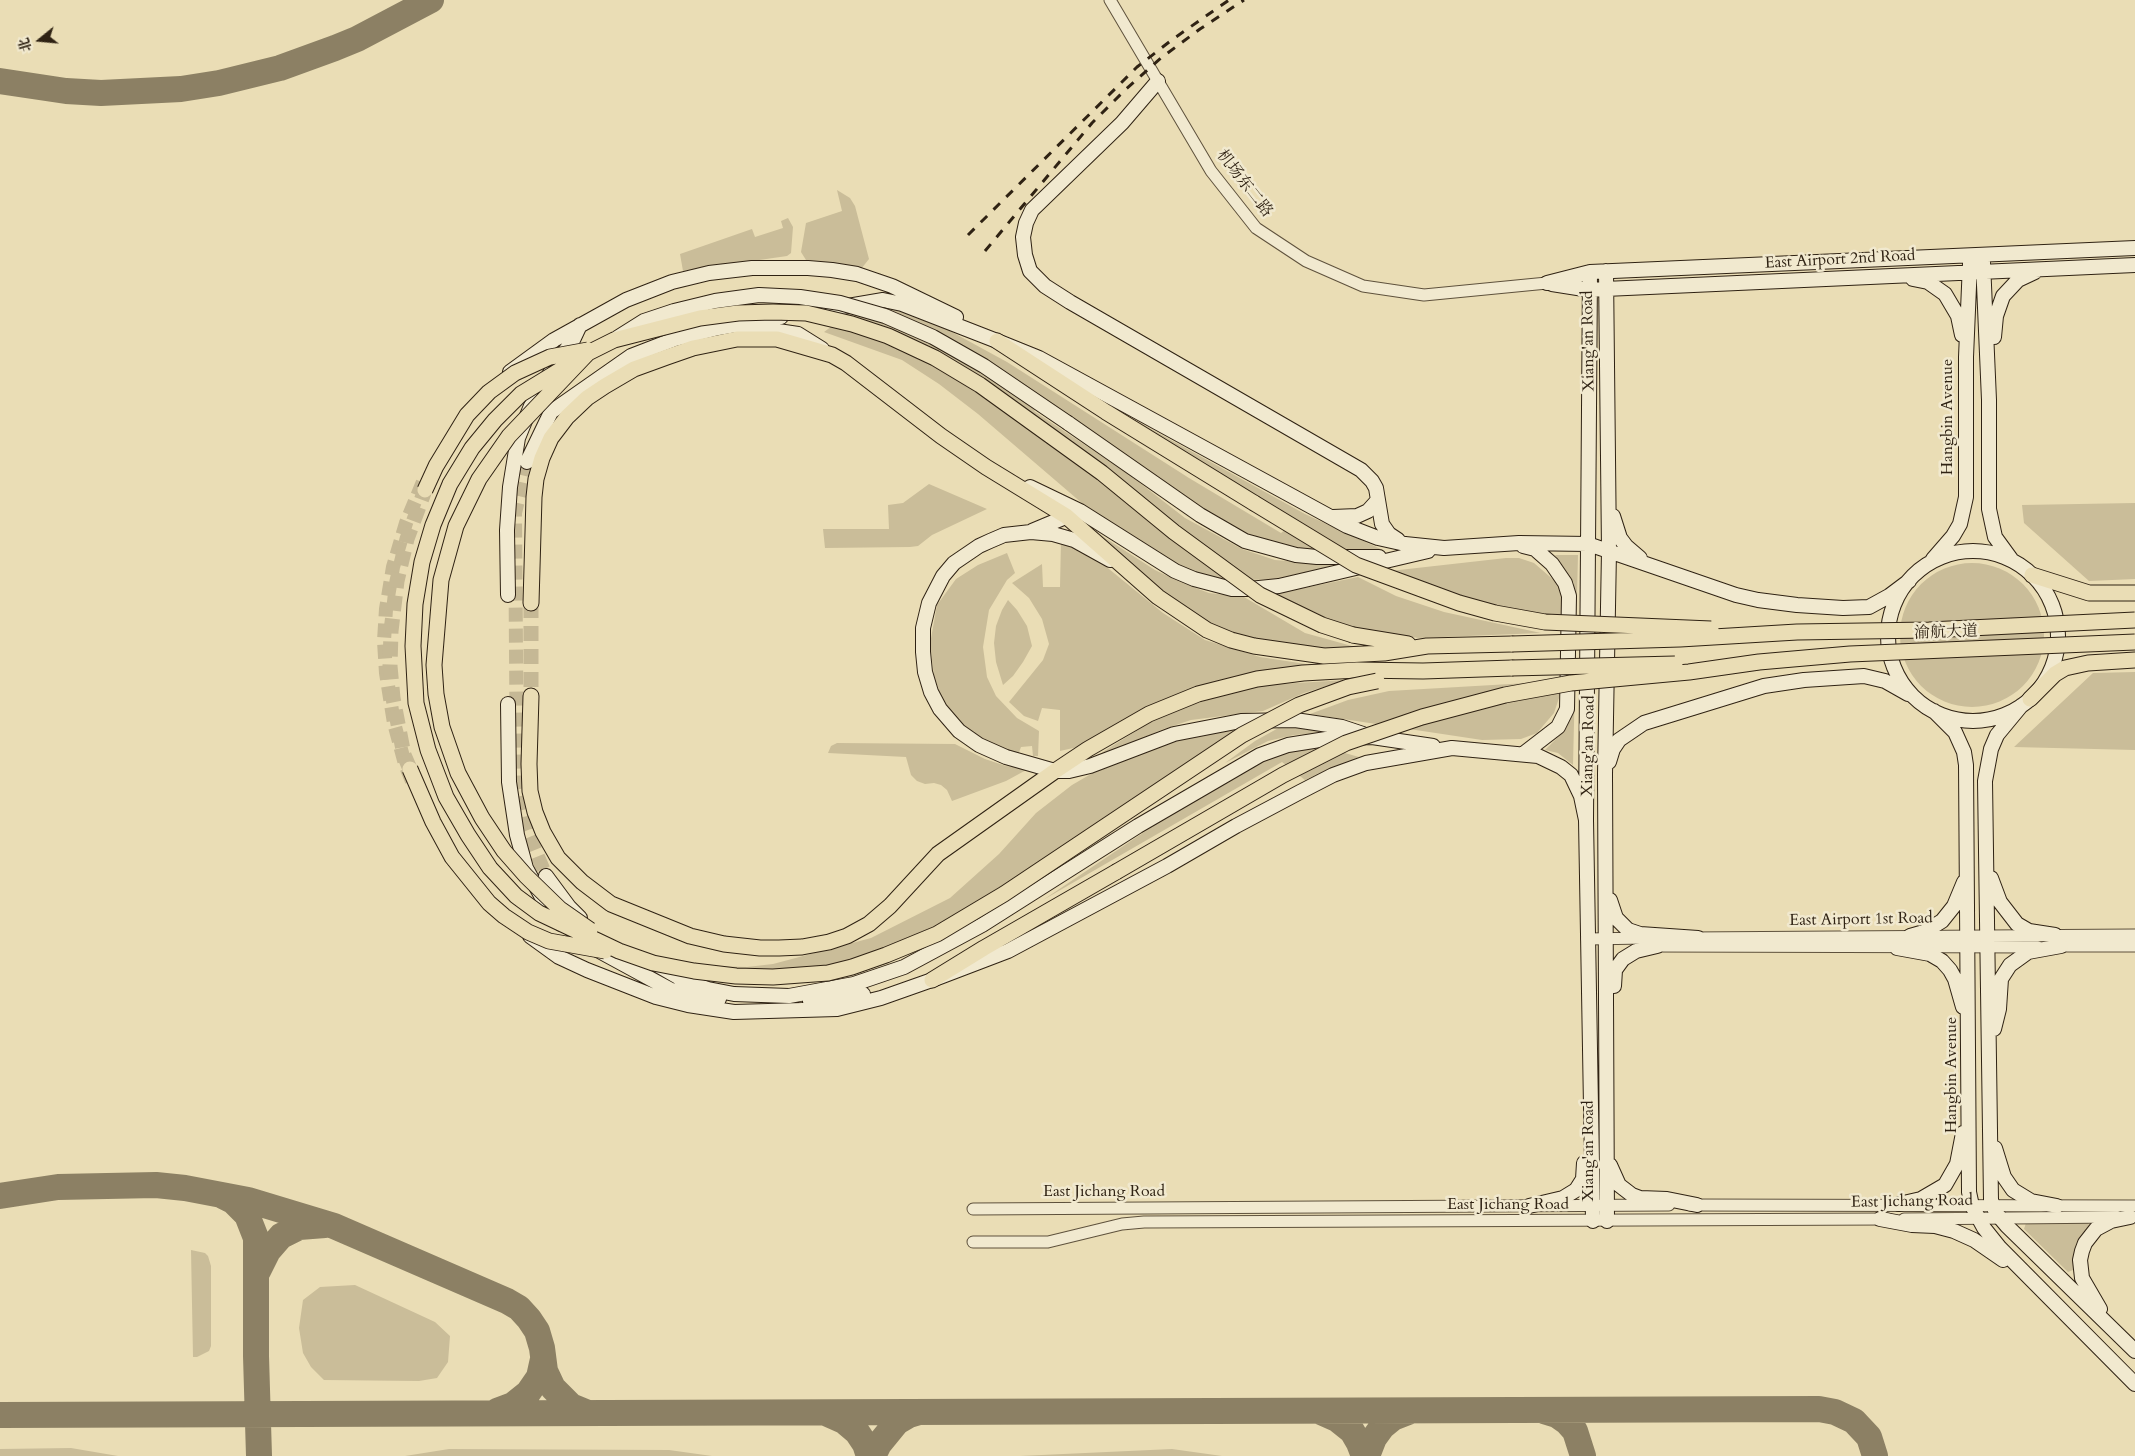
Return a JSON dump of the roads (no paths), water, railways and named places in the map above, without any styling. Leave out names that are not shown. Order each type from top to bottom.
[{"type":"highway","points":[[1423,672],[1348,687],[1299,705],[1242,735],[1004,894],[937,934],[852,968],[798,977],[736,976],[694,971],[653,963],[625,953],[539,913],[516,896],[490,868],[468,835],[443,789],[428,750],[416,703],[412,646],[415,604],[422,562],[433,525],[450,484],[472,448],[495,420],[521,394],[592,351],[614,340],[700,318],[738,313],[774,312],[806,313],[852,324],[888,336],[935,358],[980,386],[1102,473],[1174,532],[1260,595],[1322,626],[1353,635],[1427,646]]},
{"type":"highway","points":[[531,603],[534,497],[542,458],[551,438],[566,417],[587,398],[634,369],[693,348],[737,339],[778,339],[832,355],[846,363],[915,417],[986,467],[1073,513],[1087,532],[1121,567],[1158,597],[1193,621],[1232,640],[1254,646],[1324,656],[1384,653],[1427,646],[1680,639],[1797,632]]},
{"type":"highway","points":[[997,341],[1106,412],[1356,565],[1459,603],[1495,613],[1545,622],[1797,632]]},
{"type":"highway","points":[[425,490],[436,466],[467,415],[489,392],[515,373],[550,357],[592,351]]},
{"type":"highway","points":[[592,351],[509,436],[479,479],[456,526],[441,580],[434,665],[436,694],[442,727],[458,773],[482,818],[504,851],[560,909],[625,953]]},
{"type":"highway","points":[[2032,575],[2088,593],[2135,593]]},
{"type":"highway","name":"渝航大道","points":[[1797,632],[1930,630],[2135,620]]},
{"type":"highway","name":"渝航大道","points":[[1759,662],[1850,654],[2135,642]]},
{"type":"highway","points":[[2025,703],[2065,668],[2088,663],[2135,660]]},
{"type":"highway","points":[[531,696],[530,791],[535,812],[543,832],[558,858],[582,882],[611,904],[690,936],[724,944],[760,948],[794,947],[829,942],[847,936],[869,924],[890,906],[938,854],[1055,771],[1088,749],[1149,714],[1198,694],[1258,679],[1303,673],[1357,670],[1423,672],[1759,662]]},
{"type":"highway","points":[[932,980],[1283,775],[1346,743],[1422,717],[1505,694],[1571,683],[1689,672],[1759,662]]},
{"type":"highway","points":[[410,769],[432,822],[452,857],[476,889],[504,916],[528,932],[548,941],[625,953]]},
{"type":"main road","points":[[1158,81],[1122,123],[1032,210],[1026,223],[1023,237],[1024,255],[1030,271],[1045,286],[1070,302],[1348,461],[1372,481],[1376,488],[1379,516],[1385,530],[1402,550]]},
{"type":"main road","name":"East Airport 2nd Road","points":[[1547,283],[1590,272],[1606,271],[2135,248]]},
{"type":"main road","name":"Hangbin Avenue","points":[[1976,254],[1976,272],[1989,400],[1989,509],[1991,524],[2001,547],[2014,562]]},
{"type":"main road","name":"East Airport 2nd Road","points":[[1547,283],[1590,290],[1605,290],[2135,265]]},
{"type":"main road","points":[[444,444],[483,393],[528,358],[580,325],[626,300],[672,282],[709,273],[752,268],[808,268],[857,274],[892,286],[948,312],[997,341]]},
{"type":"main road","points":[[1989,400],[1998,305],[2010,287],[2018,280],[2048,268]]},
{"type":"main road","name":"Xiang'an Road","points":[[1606,271],[1609,551],[1605,774],[1607,1221]]},
{"type":"main road","name":"Xiang'an Road","points":[[1590,272],[1586,820],[1593,1221]]},
{"type":"main road","name":"Hangbin Avenue","points":[[1926,566],[1953,536],[1964,511],[1966,497],[1966,357],[1976,272]]},
{"type":"main road","points":[[1872,276],[1918,280],[1938,287],[1945,294],[1958,316],[1966,357]]},
{"type":"main road","points":[[614,340],[644,321],[674,311],[715,300],[758,295],[800,297],[840,303],[885,316],[932,337],[984,366],[1200,515],[1245,541],[1296,555],[1317,557],[1515,544],[1588,544],[1736,595],[1758,600],[1843,608],[1869,606],[1880,602],[1926,566],[1947,556],[1969,551],[1992,553],[2014,562],[2032,575],[2042,587],[2052,606],[2058,643],[2050,672],[2045,682],[1997,735],[1991,749],[1985,781],[1990,1193],[1996,1212],[2135,1351]]},
{"type":"main road","points":[[527,462],[551,412],[631,356],[675,339],[718,328],[883,300],[902,304],[1039,358],[1347,526],[1372,535],[1402,550]]},
{"type":"main road","points":[[508,594],[510,487],[518,438],[531,406],[556,363],[572,342],[580,325]]},
{"type":"main road","points":[[675,339],[755,330],[778,331],[798,334],[832,355]]},
{"type":"main road","points":[[1608,492],[1617,528],[1626,546],[1633,554],[1655,567]]},
{"type":"main road","points":[[1332,517],[1357,516],[1368,511],[1377,501]]},
{"type":"main road","points":[[1031,532],[1073,513],[1175,571],[1194,579],[1232,589],[1250,590],[1279,586],[1402,550]]},
{"type":"main road","points":[[1121,567],[1074,540],[1053,534],[1031,532],[1004,535],[979,546],[954,563],[943,576],[929,603],[923,628],[923,652],[925,672],[931,692],[940,709],[959,731],[979,746],[1006,757],[1055,771],[1069,771],[1090,766],[1174,734],[1241,721],[1295,720],[1342,727],[1372,737]]},
{"type":"main road","points":[[1515,544],[1535,549],[1544,556],[1559,573],[1569,596],[1567,709],[1558,727],[1523,754]]},
{"type":"main road","points":[[1909,581],[1896,600],[1892,611],[1889,642],[1893,663],[1900,677],[1909,691],[1930,708]]},
{"type":"main road","points":[[1605,774],[1613,749],[1619,740],[1634,728],[1764,686],[1804,680],[1864,676],[1875,678],[1894,686],[1930,708],[1955,719],[1978,721],[2000,717],[2025,703]]},
{"type":"main road","points":[[508,704],[509,782],[517,835],[526,868],[546,905],[566,929],[594,948],[671,990],[693,996],[755,1003],[794,1003],[835,999],[916,986]]},
{"type":"main road","name":"Hangbin Avenue","points":[[1930,708],[1955,732],[1964,752],[1970,1100],[1969,1192],[1975,1212]]},
{"type":"main road","points":[[653,963],[683,980],[708,989],[734,994],[789,996],[854,984],[904,966],[942,948],[1014,905],[1138,826],[1260,755],[1288,744],[1326,739],[1372,737],[1452,748],[1523,754],[1550,760],[1570,776],[1581,796],[1586,820]]},
{"type":"main road","points":[[414,787],[425,810],[456,856],[515,922],[541,945],[559,957],[626,986],[688,1005],[734,1012],[837,1009],[881,998],[916,986],[1008,950],[1333,775],[1366,763],[1452,748]]},
{"type":"main road","points":[[1987,867],[2000,902],[2010,918],[2029,931],[2058,941]]},
{"type":"main road","points":[[1910,936],[1934,927],[1945,918],[1954,906],[1967,874]]},
{"type":"main road","points":[[546,876],[569,907],[595,934],[633,964],[671,990]]},
{"type":"main road","points":[[1606,884],[1616,918],[1628,930],[1640,934],[1698,938]]},
{"type":"main road","points":[[1989,1054],[1999,1009],[2000,986],[2005,972],[2010,965],[2028,952],[2058,941]]},
{"type":"main road","points":[[1606,1036],[1614,1006],[1614,978],[1618,965],[1623,959],[1636,951],[1657,946]]},
{"type":"main road","points":[[1897,948],[1930,954],[1942,961],[1950,970],[1959,990],[1969,1036]]},
{"type":"main road","points":[[1970,1100],[1976,1154],[1984,1154],[1989,1138]]},
{"type":"main road","points":[[1899,1204],[1930,1195],[1950,1178],[1957,1164],[1970,1100]]},
{"type":"main road","points":[[1529,1206],[1563,1198],[1576,1190],[1580,1185],[1584,1173],[1585,1129],[1591,1106]]},
{"type":"main road","points":[[1989,1119],[1998,1159],[2008,1185],[2024,1199],[2057,1206]]},
{"type":"main road","points":[[1607,1149],[1614,1176],[1619,1185],[1632,1195],[1640,1198],[1667,1199],[1697,1205]]},
{"type":"main road","points":[[1975,1212],[2000,1248],[2135,1384]]},
{"type":"main road","points":[[2118,1334],[2086,1287],[2082,1278],[2080,1260],[2086,1243],[2096,1229],[2111,1220],[2133,1213]]},
{"type":"main road","points":[[1880,1219],[1912,1225],[1935,1226],[1964,1235],[2029,1278]]},
{"type":"street","name":"机场东二路","points":[[1110,0],[1211,171],[1256,228],[1306,261],[1363,286],[1424,295],[1547,283]]},
{"type":"street","name":"East Airport 1st Road","points":[[2058,941],[2135,935]]},
{"type":"street","name":"East Airport 1st Road","points":[[1588,943],[1698,938],[1910,936],[1968,941],[2058,941],[2135,946]]},
{"type":"street","name":"East Airport 1st Road","points":[[1606,942],[1657,946],[1897,948],[1968,941]]},
{"type":"street","name":"East Jichang Road","points":[[973,1209],[1899,1204],[1975,1212]]},
{"type":"street","name":"East Jichang Road","points":[[1996,1212],[2057,1206],[2133,1213]]},
{"type":"street","name":"East Jichang Road","points":[[973,1242],[1048,1242],[1122,1224],[1144,1222],[1880,1219],[1975,1212],[2133,1213]]},
{"type":"tunnel","points":[[527,462],[515,513],[517,786],[527,830],[546,876]]},
{"type":"tunnel","points":[[412,781],[405,764],[394,723],[386,673],[384,641],[386,609],[393,567],[406,523],[425,477]]},
{"type":"tunnel","points":[[410,769],[404,755],[393,698],[390,666],[391,631],[397,581],[407,539],[425,490]]},
{"type":"tunnel","points":[[531,603],[531,696]]},
{"type":"railway","points":[[968,235],[1137,67],[1229,0]]},
{"type":"railway","points":[[985,251],[1092,123],[1126,89],[1161,58],[1244,0]]}]
